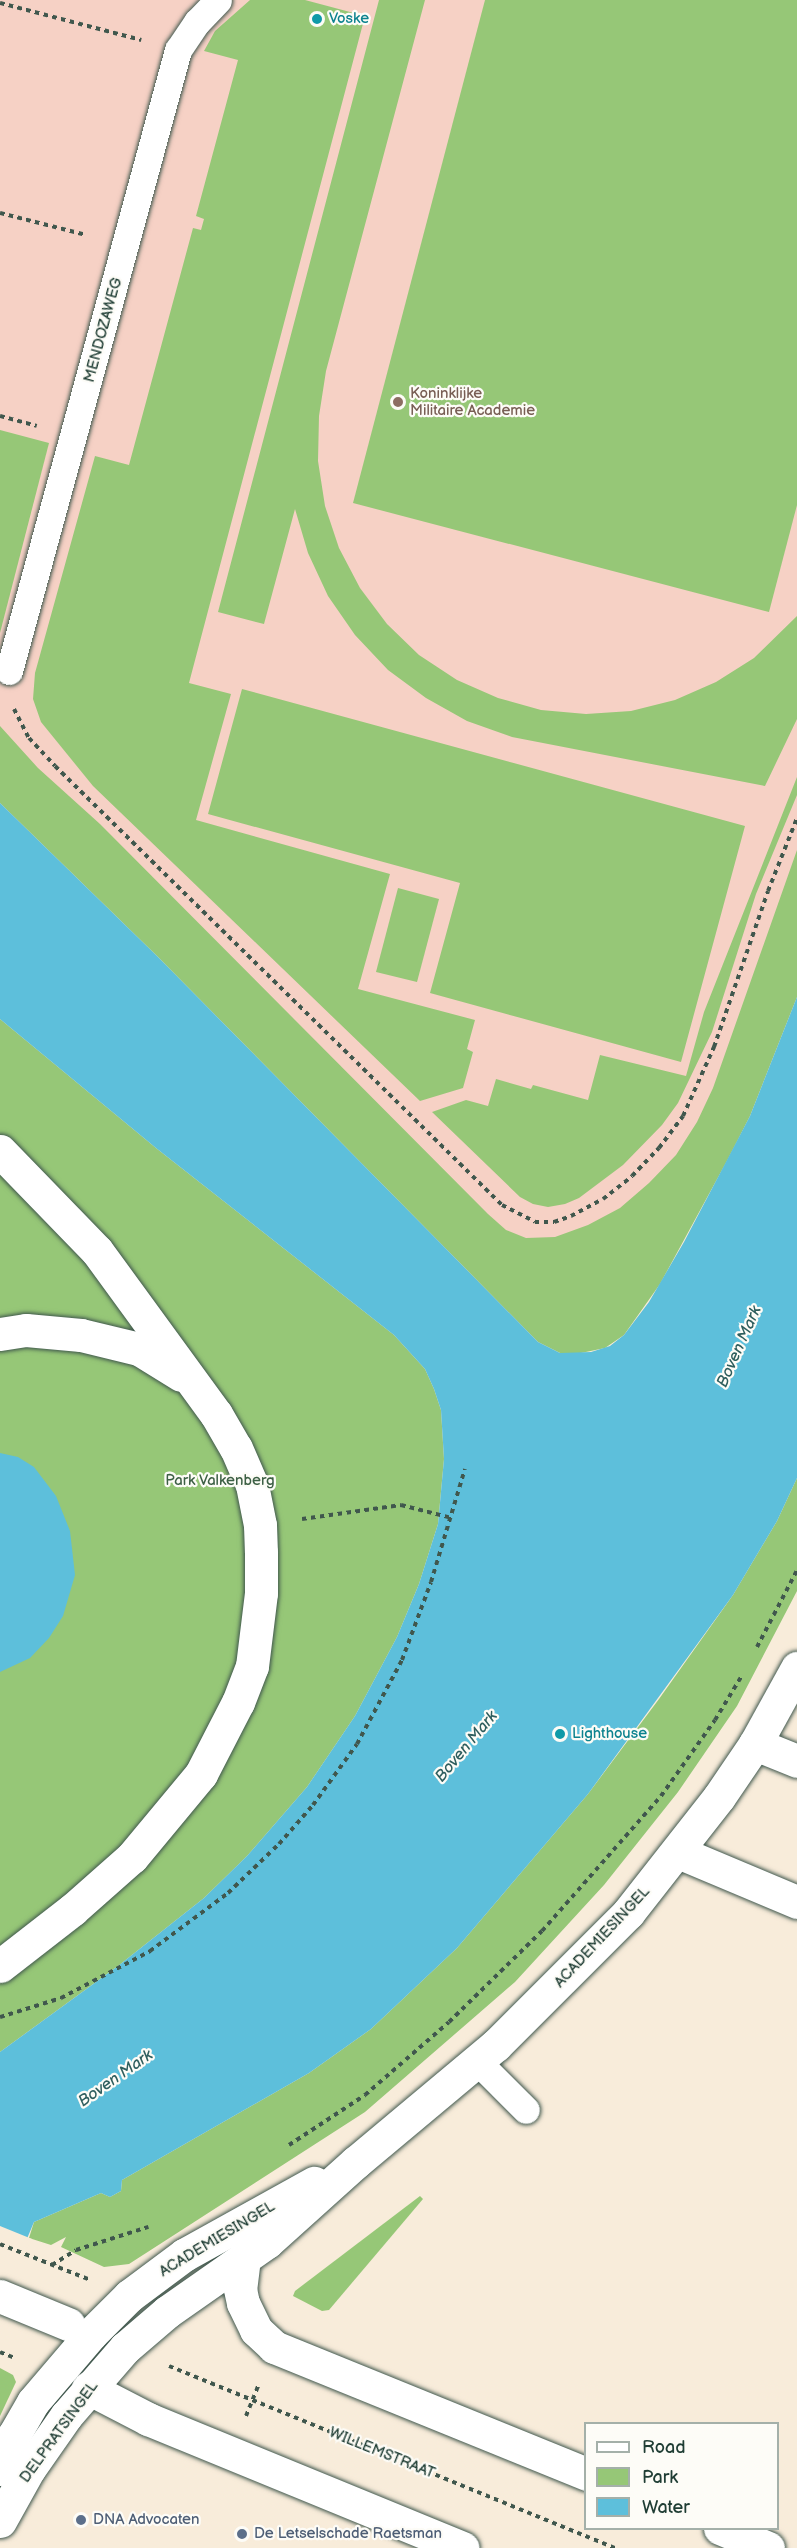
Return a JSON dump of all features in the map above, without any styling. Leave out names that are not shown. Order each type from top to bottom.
[{"type":"street","points":[[0,1151],[97,1251],[193,1383],[236,1448],[252,1485],[260,1525],[261,1593],[252,1666],[238,1702],[201,1774],[132,1857],[72,1910],[0,1966]]},
{"type":"street","points":[[0,1334],[26,1330],[81,1335],[139,1349],[193,1383]]},
{"type":"street","name":"ACADEMIESINGEL","points":[[125,2348],[167,2312],[267,2242],[356,2162],[496,2045],[628,1913],[678,1852],[755,1744],[797,1668]]},
{"type":"street","points":[[755,1744],[797,1761]]},
{"type":"street","points":[[678,1852],[797,1902]]},
{"type":"street","name":"ACADEMIESINGEL","points":[[80,2329],[184,2255],[251,2216],[356,2162]]},
{"type":"street","points":[[244,2258],[240,2289],[243,2303],[256,2330],[274,2347],[584,2474]]},
{"type":"street","points":[[15,2302],[80,2329]]},
{"type":"street","name":"DELPRATSINGEL","points":[[0,2469],[14,2435],[80,2329]]},
{"type":"street","name":"DELPRATSINGEL","points":[[0,2521],[29,2469],[88,2388],[125,2348]]},
{"type":"street","points":[[88,2388],[148,2419],[463,2548]]},
{"type":"street","points":[[723,2530],[768,2548]]},
{"type":"lane","name":"MENDOZAWEG","points":[[9,671],[178,50],[197,22],[218,0]]},
{"type":"lane","points":[[477,2061],[526,2110]]},
{"type":"path","points":[[0,3],[178,50]]},
{"type":"path","points":[[0,213],[126,246]]},
{"type":"path","points":[[9,671],[10,694],[16,717],[29,738],[55,766],[502,1205],[535,1222],[554,1222],[603,1199],[645,1162],[683,1116],[711,1055],[768,891],[797,818]]},
{"type":"path","points":[[0,2017],[61,1998],[150,1952],[208,1909],[279,1844],[330,1783],[379,1706],[421,1612],[452,1518],[465,1469]]},
{"type":"path","points":[[260,1525],[401,1505],[452,1518]]},
{"type":"path","points":[[754,1652],[797,1570]]},
{"type":"path","points":[[288,2146],[365,2096],[448,2022],[542,1931],[661,1796],[715,1720],[743,1672]]},
{"type":"path","points":[[52,2265],[76,2250],[158,2223]]},
{"type":"path","points":[[0,2244],[95,2282]]},
{"type":"path","name":"WILLEMSTRAAT","points":[[158,2361],[616,2548]]},
{"type":"shaded area","name":"Koninklijke Militaire Academie","points":[[0,0],[797,0],[797,997],[624,1335],[0,803]]},
{"type":"green space","points":[[250,0],[305,0],[365,16],[189,683],[231,694],[196,820],[390,874],[358,989],[475,1020],[467,1049],[473,1052],[463,1088],[420,1101],[93,786],[41,722],[33,699],[35,673],[95,456],[129,465],[193,228],[201,230],[204,219],[196,216],[238,60],[204,51],[215,31]]},
{"type":"green space","points":[[379,0],[425,0],[326,371],[319,416],[318,461],[325,506],[339,548],[360,588],[387,624],[419,655],[457,680],[498,698],[541,710],[586,714],[631,711],[675,700],[716,682],[754,658],[797,616],[797,719],[765,786],[512,737],[467,721],[426,698],[388,670],[355,635],[328,596],[308,553],[295,509],[264,624],[218,612]]},
{"type":"green space","points":[[485,0],[797,0],[797,505],[769,612],[353,503]]},
{"type":"green space","points":[[0,430],[49,443],[0,633]]},
{"type":"green space","points":[[242,689],[745,826],[681,1062],[430,993],[460,883],[208,814]]},
{"type":"green space","points":[[0,726],[38,768],[100,824],[488,1214],[506,1230],[526,1238],[555,1237],[588,1225],[620,1208],[676,1155],[697,1122],[713,1088],[797,850],[797,997],[750,1116],[728,1159],[660,1284],[624,1335],[605,1348],[581,1353],[560,1353],[538,1342],[158,957],[0,803]]},
{"type":"green space","points":[[797,777],[797,795],[756,894],[712,1032],[678,1103],[662,1125],[623,1165],[579,1198],[565,1204],[548,1207],[533,1204],[520,1197],[432,1112],[466,1100],[488,1106],[496,1079],[531,1089],[533,1085],[588,1100],[600,1055],[686,1076],[704,1012]]},
{"type":"green space","points":[[398,888],[439,899],[417,982],[376,972]]},
{"type":"green space","name":"Park Valkenberg","points":[[0,1019],[156,1148],[394,1335],[425,1369],[434,1389],[441,1410],[444,1459],[438,1524],[419,1584],[397,1637],[355,1716],[307,1787],[247,1856],[204,1898],[118,1966],[0,2052]]},
{"type":"green space","points":[[797,1478],[797,1591],[737,1706],[678,1792],[604,1885],[515,1982],[365,2112],[129,2264],[104,2267],[61,2247],[66,2237],[51,2245],[29,2238],[34,2222],[101,2193],[110,2197],[121,2191],[122,2180],[309,2073],[371,2029],[457,1948],[588,1794],[659,1699],[733,1595],[777,1521]]},
{"type":"green space","points":[[420,2196],[423,2199],[329,2310],[322,2311],[293,2296],[295,2291]]},
{"type":"green space","points":[[0,2368],[13,2375],[16,2382],[0,2416]]},
{"type":"water","name":"Boven Mark","points":[[0,803],[158,957],[538,1342],[560,1353],[591,1352],[610,1346],[624,1335],[649,1302],[684,1242],[750,1116],[797,997],[797,1478],[777,1521],[733,1595],[588,1794],[457,1948],[371,2029],[309,2073],[122,2180],[121,2191],[110,2197],[101,2193],[34,2222],[0,2303],[0,2052],[118,1966],[204,1898],[247,1856],[307,1787],[355,1716],[397,1637],[419,1584],[438,1524],[444,1459],[441,1410],[434,1389],[425,1369],[394,1335],[156,1148],[0,1019]]},
{"type":"water","points":[[0,1453],[18,1457],[34,1467],[56,1496],[70,1531],[75,1575],[63,1616],[49,1638],[30,1658],[0,1672]]},
{"type":"pier","points":[[0,2226],[32,2239],[0,2306]]},
{"type":"place","name":"Voske","points":[[317,19]]},
{"type":"place","name":"Koninklijke Militaire Academie","points":[[398,402]]},
{"type":"place","name":"Lighthouse","points":[[560,1734]]},
{"type":"place","name":"DNA Advocaten","points":[[81,2520]]},
{"type":"place","name":"De Letselschade Raetsman","points":[[242,2534]]}]
